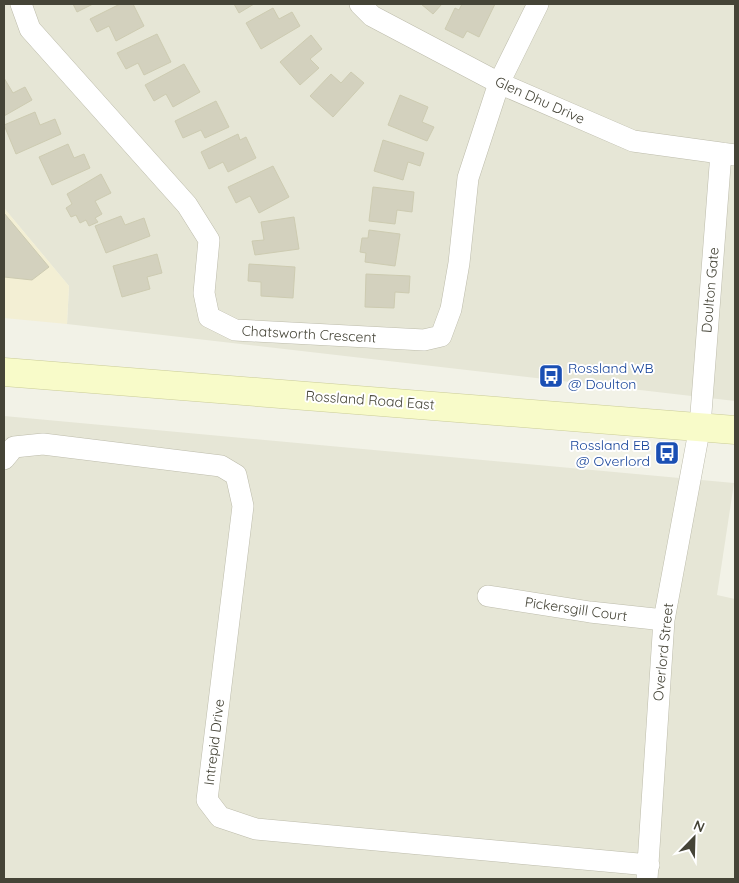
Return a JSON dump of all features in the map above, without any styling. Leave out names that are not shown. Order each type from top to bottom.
[{"type":"main road","name":"Rossland Road East","points":[[4,372],[735,430]]},
{"type":"street","name":"Chatsworth Crescent","points":[[21,4],[30,29],[187,205],[209,240],[204,293],[210,317],[235,330],[424,340],[441,336],[451,309],[459,263],[468,178],[499,83]]},
{"type":"street","name":"Glen Dhu Drive","points":[[360,4],[372,16],[499,83],[633,141],[728,154]]},
{"type":"street","points":[[499,83],[538,4]]},
{"type":"street","name":"Doulton Gate","points":[[700,426],[728,154]]},
{"type":"street","name":"Overlord Street","points":[[648,872],[648,841],[664,620],[700,426]]},
{"type":"street","name":"Intrepid Drive","points":[[4,460],[14,447],[43,444],[221,466],[236,475],[243,506],[208,800],[220,817],[256,829],[648,872]]},
{"type":"street","name":"Pickersgill Court","points":[[488,596],[590,612],[664,620]]},
{"type":"shaded area","points":[[4,4],[735,4],[735,401],[67,324],[69,286],[4,208]]},
{"type":"shaded area","points":[[4,208],[69,286],[67,324],[4,318]]},
{"type":"shaded area","points":[[4,416],[734,483],[717,595],[735,599],[735,879],[4,879]]},
{"type":"building","points":[[73,4],[93,4],[77,12]]},
{"type":"building","points":[[120,4],[133,4],[144,26],[116,41],[109,26],[97,32],[90,19]]},
{"type":"building","points":[[234,4],[254,4],[239,13]]},
{"type":"building","points":[[421,4],[442,4],[433,14]]},
{"type":"building","points":[[462,4],[495,4],[479,37],[467,31],[463,38],[445,29],[455,8],[459,10]]},
{"type":"building","points":[[273,8],[279,19],[292,12],[300,26],[261,49],[246,23]]},
{"type":"building","points":[[157,34],[171,62],[144,75],[138,63],[126,69],[117,53]]},
{"type":"building","points":[[311,35],[322,49],[310,59],[319,68],[300,85],[280,62]]},
{"type":"building","points":[[184,64],[200,92],[173,107],[166,94],[154,101],[145,85]]},
{"type":"building","points":[[351,72],[364,83],[333,117],[310,96],[331,74],[341,83]]},
{"type":"building","points":[[4,78],[13,93],[25,87],[32,100],[4,116]]},
{"type":"building","points":[[400,95],[428,107],[422,122],[434,127],[427,141],[388,125]]},
{"type":"building","points":[[216,101],[229,127],[205,138],[201,130],[183,138],[175,121]]},
{"type":"building","points":[[35,112],[40,125],[55,119],[61,134],[16,154],[4,125]]},
{"type":"building","points":[[238,134],[240,140],[246,137],[256,158],[228,172],[223,162],[209,169],[201,152]]},
{"type":"building","points":[[383,140],[424,153],[420,166],[408,162],[403,180],[374,171]]},
{"type":"building","points":[[68,144],[74,158],[84,154],[90,168],[52,185],[39,157]]},
{"type":"building","points":[[273,166],[289,197],[259,213],[250,196],[236,203],[228,187]]},
{"type":"building","points":[[101,174],[111,193],[95,201],[102,214],[95,218],[98,222],[89,226],[86,220],[80,223],[76,215],[71,217],[66,208],[72,204],[67,194]]},
{"type":"building","points":[[373,187],[414,192],[412,212],[397,210],[395,224],[369,221]]},
{"type":"building","points":[[4,213],[49,267],[32,280],[4,277]]},
{"type":"building","points":[[121,216],[125,225],[144,218],[150,236],[106,253],[95,226]]},
{"type":"building","points":[[294,217],[299,249],[255,255],[252,241],[264,240],[261,222]]},
{"type":"building","points":[[369,230],[400,234],[395,266],[365,262],[366,253],[360,252],[362,238],[368,238]]},
{"type":"building","points":[[157,254],[162,273],[147,277],[150,289],[122,297],[113,266]]},
{"type":"building","points":[[249,264],[295,267],[293,298],[261,296],[261,282],[248,281]]},
{"type":"building","points":[[366,274],[410,276],[409,293],[395,292],[394,308],[365,307]]},
{"type":"place","name":"Rossland WB @ Doulton","points":[[551,376]]},
{"type":"place","name":"Rossland EB @ Overlord","points":[[667,453]]}]
